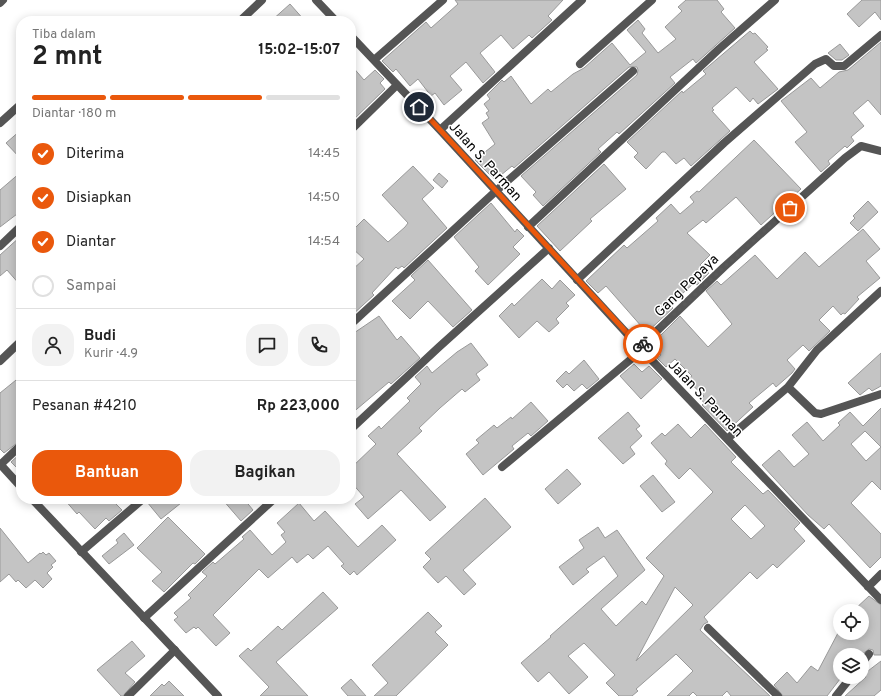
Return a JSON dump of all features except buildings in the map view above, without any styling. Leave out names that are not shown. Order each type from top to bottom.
[{"type":"street","points":[[0,3],[3,0]]},
{"type":"street","points":[[245,16],[262,0]]},
{"type":"street","points":[[316,0],[331,16]]},
{"type":"street","points":[[374,60],[443,0]]},
{"type":"street","points":[[440,130],[582,0]]},
{"type":"street","points":[[580,64],[652,0]]},
{"type":"street","points":[[528,227],[775,0]]},
{"type":"street","points":[[577,280],[724,144],[815,64],[826,60],[834,66],[844,66],[881,35]]},
{"type":"street","name":"Jalan S. Parman","points":[[356,41],[440,130],[641,349],[881,600]]},
{"type":"street","points":[[356,319],[496,191],[633,71]]},
{"type":"street","points":[[356,125],[397,85]]},
{"type":"street","points":[[0,123],[16,109]]},
{"type":"street","name":"Gang Pepaya","points":[[641,349],[724,267],[845,158],[861,146],[881,151]]},
{"type":"street","points":[[0,246],[16,231]]},
{"type":"street","points":[[356,424],[549,248]]},
{"type":"street","points":[[727,439],[788,387],[817,350],[881,291]]},
{"type":"street","points":[[0,361],[16,346]]},
{"type":"street","points":[[502,468],[641,349]]},
{"type":"street","points":[[788,387],[815,413],[821,414],[881,394]]},
{"type":"street","points":[[16,450],[0,464],[16,481]]},
{"type":"street","points":[[39,504],[81,552],[218,696]]},
{"type":"street","points":[[81,552],[137,504]]},
{"type":"street","points":[[144,618],[269,504]]},
{"type":"street","points":[[868,587],[881,574]]},
{"type":"street","points":[[708,628],[778,696]]},
{"type":"street","points":[[128,696],[174,650]]},
{"type":"street","points":[[836,696],[845,684]]},
{"type":"way so far","points":[[643,344],[724,267],[790,208]]},
{"type":"route","points":[[419,107],[640,347],[643,344]]}]
